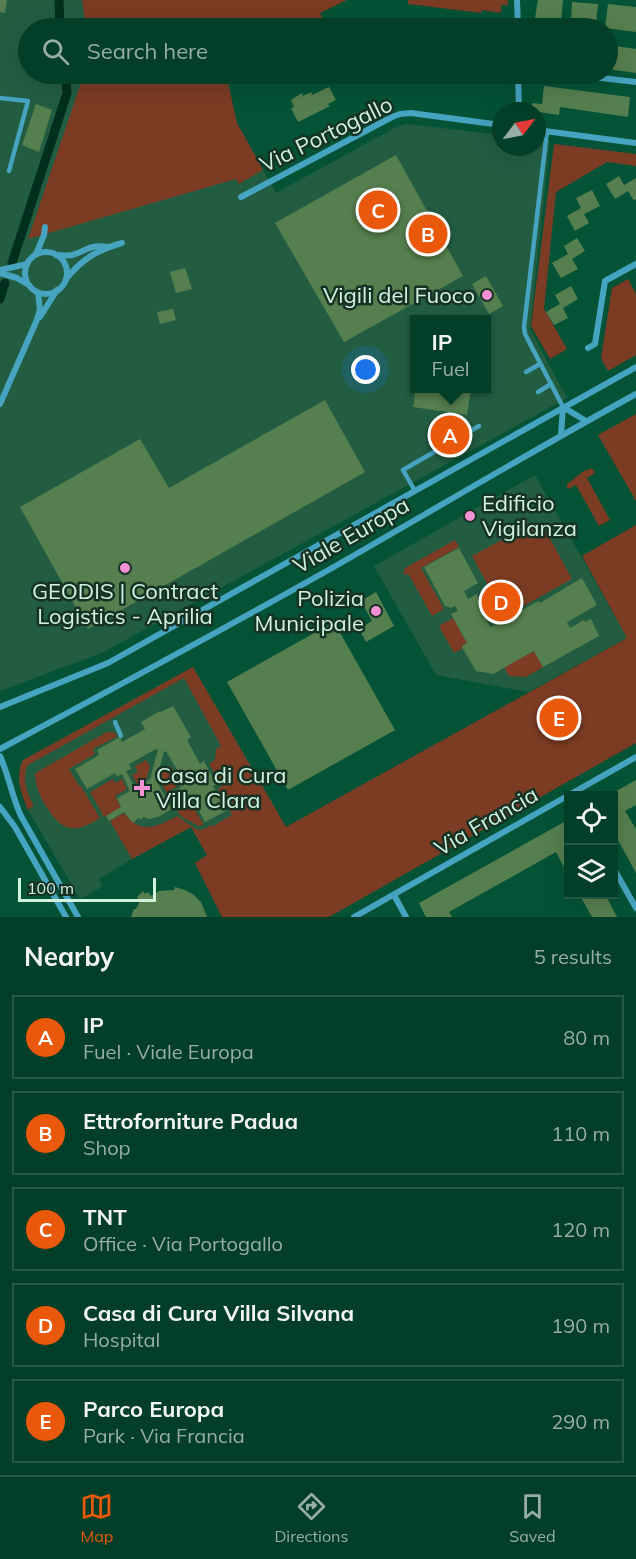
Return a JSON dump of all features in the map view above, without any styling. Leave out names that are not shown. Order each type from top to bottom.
[{"type":"street","points":[[517,0],[518,18]]},
{"type":"street","points":[[618,80],[636,82]]},
{"type":"street","points":[[518,84],[519,102]]},
{"type":"street","name":"Via Portogallo","points":[[241,197],[400,114],[411,113],[492,124]]},
{"type":"street","points":[[547,131],[636,143]]},
{"type":"street","points":[[36,254],[45,227]]},
{"type":"street","points":[[0,272],[28,284],[38,293],[51,293],[62,286],[66,273],[65,266],[62,260],[53,254],[44,235]]},
{"type":"street","points":[[65,279],[88,257],[107,247],[122,243]]},
{"type":"street","points":[[28,284],[25,271],[27,264],[36,254],[43,252],[69,255],[88,247],[107,247]]},
{"type":"street","points":[[0,272],[27,264]]},
{"type":"street","points":[[588,348],[595,344],[605,281],[636,264]]},
{"type":"street","points":[[36,322],[57,290]]},
{"type":"street","points":[[0,404],[36,322],[40,310],[38,293]]},
{"type":"street","name":"Viale Europa","points":[[0,707],[108,663],[636,367]]},
{"type":"street","name":"Viale Europa","points":[[0,749],[331,568],[636,394]]},
{"type":"street","points":[[561,435],[563,407],[586,421]]},
{"type":"street","points":[[0,756],[7,770],[21,816],[78,917]]},
{"type":"street","name":"Via Francia","points":[[578,791],[636,757]]},
{"type":"street","name":"Via Francia","points":[[354,917],[564,799]]},
{"type":"street","points":[[0,807],[15,827],[66,917]]},
{"type":"street","points":[[618,876],[636,908]]},
{"type":"street","points":[[394,895],[406,917]]},
{"type":"lane","points":[[0,98],[28,100],[9,171]]},
{"type":"lane","points":[[547,131],[524,327],[525,334],[563,407]]},
{"type":"lane","points":[[526,372],[540,364]]},
{"type":"lane","points":[[538,392],[551,384]]},
{"type":"lane","points":[[415,491],[404,470],[479,426]]},
{"type":"lane","points":[[115,722],[121,736]]},
{"type":"shaded area","points":[[0,0],[314,0],[322,18],[18,18],[18,84],[228,84],[237,123],[276,193],[398,126],[407,124],[492,134],[492,156],[546,156],[546,140],[550,141],[530,329],[567,398],[104,652],[0,691]]},
{"type":"shaded area","points":[[82,0],[347,0],[320,13],[322,18],[85,18]]},
{"type":"shaded area","points":[[408,0],[508,0],[508,5],[501,5],[501,13],[482,10],[481,13],[408,4]]},
{"type":"shaded area","points":[[81,84],[228,84],[237,123],[263,170],[239,184],[236,179],[28,239]]},
{"type":"shaded area","points":[[554,144],[636,154],[636,166],[607,162],[556,192],[544,309],[567,349],[550,359],[531,326]]},
{"type":"shaded area","points":[[628,279],[636,294],[636,355],[608,371],[601,358],[612,288]]},
{"type":"shaded area","points":[[636,414],[636,501],[598,435]]},
{"type":"shaded area","points":[[589,469],[593,469],[595,473],[587,478],[610,520],[599,526],[576,485],[568,489],[567,487],[567,484]]},
{"type":"shaded area","points":[[535,475],[627,638],[528,692],[436,675],[374,566]]},
{"type":"shaded area","points":[[541,522],[572,579],[509,614],[502,611],[472,556],[531,524],[536,525]]},
{"type":"shaded area","points":[[636,525],[636,743],[329,917],[222,917],[195,863],[207,855],[191,827],[132,859],[110,821],[124,813],[130,820],[143,827],[156,826],[177,816],[201,830],[232,815],[218,789],[222,786],[209,764],[215,760],[216,749],[221,746],[184,678],[28,765],[25,781],[34,806],[28,810],[19,779],[23,760],[193,667],[286,827],[627,638],[582,556]]},
{"type":"shaded area","points":[[455,540],[459,547],[421,568],[444,609],[432,616],[409,575],[403,574],[405,568]]},
{"type":"shaded area","points":[[453,618],[467,643],[454,653],[439,626]]},
{"type":"shaded area","points":[[534,651],[543,667],[526,677],[509,676],[504,667]]},
{"type":"shaded area","name":"Casa di Cura Villa Clara","points":[[193,667],[279,814],[207,855],[191,827],[99,879],[103,886],[80,899],[28,810],[19,783],[20,766],[23,760]]},
{"type":"shaded area","points":[[107,732],[113,732],[118,736],[93,749],[95,754],[69,769],[100,818],[83,827],[69,828],[57,821],[44,802],[38,790],[35,774]]},
{"type":"shaded area","points":[[146,760],[150,767],[147,778],[137,784],[132,775],[138,772],[135,766]]},
{"type":"shaded area","points":[[171,766],[177,778],[173,780],[177,786],[167,793],[159,780],[161,772]]},
{"type":"shaded area","points":[[113,779],[115,783],[122,779],[127,789],[115,796],[121,807],[104,817],[90,792]]},
{"type":"shaded area","points":[[182,796],[186,803],[190,801],[204,825],[198,826],[180,815],[172,801]]},
{"type":"building","points":[[0,0],[7,0],[5,13],[0,12]]},
{"type":"building","points":[[538,0],[563,0],[561,18],[535,18]]},
{"type":"building","points":[[572,2],[598,4],[597,18],[571,18]]},
{"type":"building","points":[[608,4],[636,7],[636,32],[618,30],[618,18],[606,18]]},
{"type":"building","points":[[618,46],[636,49],[636,73],[618,70]]},
{"type":"building","points":[[544,86],[630,97],[628,117],[560,107],[559,115],[546,113],[546,102],[542,102]]},
{"type":"building","points":[[329,87],[336,100],[328,104],[330,106],[298,122],[291,108],[294,107],[291,100],[302,93],[303,96],[311,92],[312,95]]},
{"type":"building","points":[[36,104],[52,110],[39,152],[22,145]]},
{"type":"building","points":[[396,155],[463,276],[344,342],[275,223]]},
{"type":"building","points":[[619,176],[624,185],[636,178],[636,199],[634,201],[628,191],[615,199],[606,184]]},
{"type":"building","points":[[592,190],[600,206],[584,214],[589,223],[575,231],[567,216],[581,208],[576,198]]},
{"type":"building","points":[[577,238],[585,251],[572,259],[578,269],[561,278],[552,263],[568,254],[564,246]]},
{"type":"building","points":[[185,268],[192,289],[176,293],[170,272]]},
{"type":"building","name":"Vigili del Fuoco","points":[[486,276],[503,306],[489,314],[472,284]]},
{"type":"building","points":[[571,286],[578,299],[563,308],[568,318],[554,325],[546,312],[560,304],[555,295]]},
{"type":"building","points":[[173,309],[176,320],[160,324],[157,312]]},
{"type":"building","points":[[415,393],[470,393],[467,415],[413,407]]},
{"type":"building","name":"GEODIS | Contract Logistics - Aprilia","points":[[325,400],[365,472],[88,629],[20,507],[140,439],[169,488]]},
{"type":"building","points":[[459,548],[478,583],[464,591],[468,599],[477,594],[485,601],[489,616],[486,618],[490,627],[539,601],[540,603],[582,578],[597,605],[567,622],[570,628],[584,620],[585,622],[591,619],[599,636],[543,667],[534,651],[493,674],[476,671],[463,649],[462,646],[467,643],[451,614],[458,611],[455,606],[451,608],[445,606],[424,567]]},
{"type":"building","name":"Polizia Municipale","points":[[376,592],[394,626],[366,642],[359,629],[372,621],[361,601]]},
{"type":"building","points":[[334,622],[395,730],[288,790],[227,682]]},
{"type":"building","points":[[173,706],[191,737],[187,740],[200,764],[204,761],[216,784],[213,786],[226,811],[205,822],[190,794],[186,796],[183,791],[168,801],[172,809],[158,817],[149,819],[143,817],[141,820],[138,818],[133,823],[124,812],[109,821],[106,816],[121,807],[117,798],[130,791],[122,774],[117,777],[115,773],[87,789],[75,769],[99,755],[97,750],[120,737],[122,742],[145,729],[141,722]],"holes":[[[158,750],[150,779],[135,788],[126,771],[131,769],[129,764]],[[166,751],[182,779],[178,782],[181,787],[165,796],[156,780]]]},
{"type":"building","points":[[636,780],[636,805],[625,811],[636,829],[636,873],[618,840],[616,791]]},
{"type":"building","points":[[564,822],[564,867],[556,852],[449,912],[452,917],[426,917],[419,903]]},
{"type":"building","points":[[175,887],[194,895],[201,902],[207,917],[131,917],[140,901],[137,897],[143,891],[145,894],[148,892],[151,896],[159,891],[174,890]]},
{"type":"building","points":[[582,899],[608,899],[617,917],[592,917]]},
{"type":"waterway","points":[[59,0],[60,18]]},
{"type":"waterway","points":[[12,263],[67,93],[66,84]]},
{"type":"waterway","points":[[0,299],[5,283]]},
{"type":"place","name":"TNT","points":[[378,210]]},
{"type":"place","name":"Ettroforniture Padua","points":[[428,234]]},
{"type":"place","name":"Vigili del Fuoco","points":[[487,295]]},
{"type":"place","name":"IP","points":[[450,435]]},
{"type":"place","name":"Edificio Vigilanza","points":[[470,516]]},
{"type":"place","name":"GEODIS | Contract Logistics - Aprilia","points":[[125,568]]},
{"type":"place","name":"Casa di Cura Villa Silvana","points":[[501,602]]},
{"type":"place","name":"Polizia Municipale","points":[[376,611]]},
{"type":"place","name":"Parco Europa","points":[[559,718]]},
{"type":"place","name":"Casa di Cura Villa Clara","points":[[142,788]]}]
